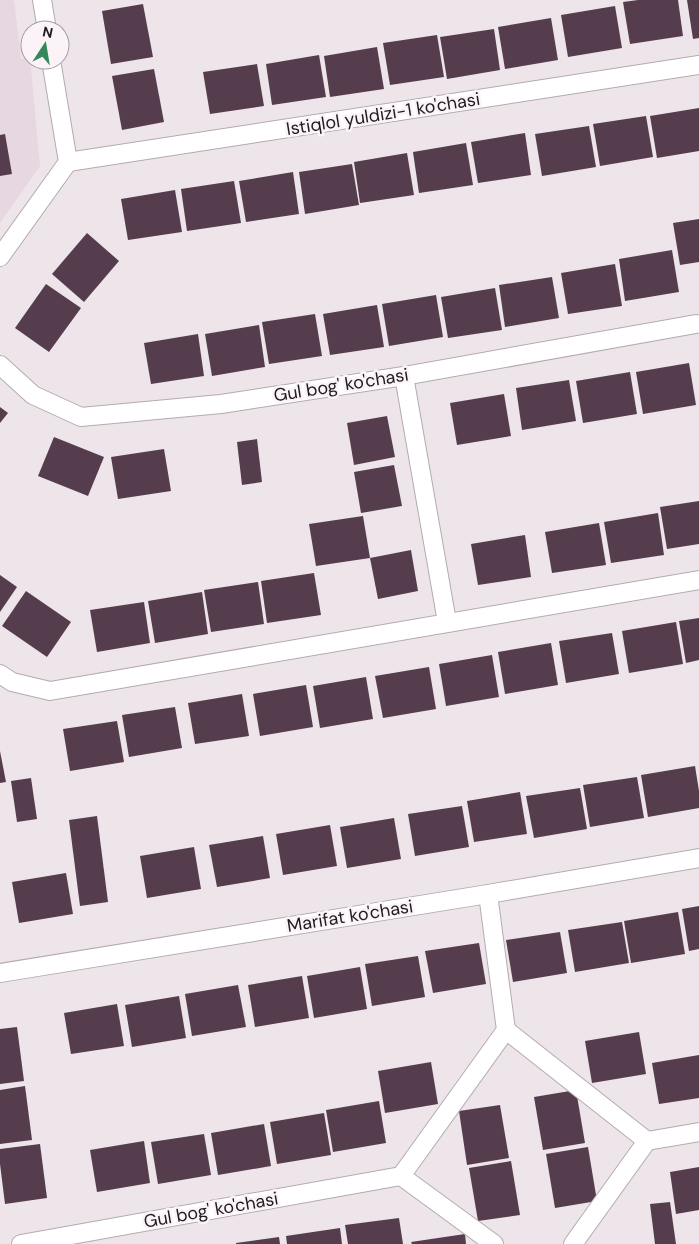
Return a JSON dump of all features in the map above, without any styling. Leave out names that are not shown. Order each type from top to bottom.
[{"type":"street","points":[[42,0],[45,20]]},
{"type":"street","name":"Istiqlol yuldizi-1 ko'chasi","points":[[68,162],[699,65]]},
{"type":"street","points":[[0,257],[68,162],[54,70]]},
{"type":"street","name":"Gul bog' ko'chasi","points":[[0,365],[33,395],[81,417],[221,404],[404,376],[698,324]]},
{"type":"street","points":[[404,376],[447,622]]},
{"type":"street","points":[[0,674],[12,682],[50,691],[699,580]]},
{"type":"street","name":"Marifat ko'chasi","points":[[0,973],[699,858]]},
{"type":"street","points":[[488,894],[506,1030],[400,1176],[494,1244]]},
{"type":"street","points":[[506,1030],[647,1140]]},
{"type":"street","points":[[573,1244],[647,1140],[699,1132]]},
{"type":"street","name":"Gul bog' ko'chasi","points":[[21,1244],[400,1176]]},
{"type":"shaded area","points":[[0,0],[14,0],[20,51],[20,70],[31,70],[40,166],[0,223]]},
{"type":"building","points":[[678,0],[683,36],[630,44],[623,2]]},
{"type":"building","points":[[687,0],[699,0],[699,38],[693,39]]},
{"type":"building","points":[[143,4],[153,57],[111,64],[102,11]]},
{"type":"building","points":[[615,6],[622,48],[568,57],[561,15]]},
{"type":"building","points":[[551,18],[558,60],[505,69],[498,27]]},
{"type":"building","points":[[494,29],[500,70],[447,79],[440,37]]},
{"type":"building","points":[[437,35],[444,77],[390,85],[383,43]]},
{"type":"building","points":[[377,47],[384,89],[330,97],[324,56]]},
{"type":"building","points":[[319,55],[326,97],[272,105],[266,64]]},
{"type":"building","points":[[257,64],[264,106],[210,114],[203,72]]},
{"type":"building","points":[[154,69],[164,122],[122,130],[112,76]]},
{"type":"building","points":[[699,108],[699,151],[657,158],[650,116]]},
{"type":"building","points":[[646,116],[653,157],[600,166],[593,124]]},
{"type":"building","points":[[589,126],[596,167],[542,176],[535,134]]},
{"type":"building","points":[[525,133],[531,175],[478,183],[471,142]]},
{"type":"building","points":[[5,134],[12,174],[0,176],[0,135]]},
{"type":"building","points":[[466,143],[473,185],[419,193],[413,152]]},
{"type":"building","points":[[407,153],[414,195],[360,203],[354,162]]},
{"type":"building","points":[[352,164],[359,205],[305,214],[299,172]]},
{"type":"building","points":[[293,172],[299,214],[246,222],[239,181]]},
{"type":"building","points":[[234,181],[241,223],[187,231],[181,189]]},
{"type":"building","points":[[175,190],[182,232],[128,240],[121,199]]},
{"type":"building","points":[[699,219],[699,262],[680,265],[673,223]]},
{"type":"building","points":[[87,233],[119,261],[84,302],[52,274]]},
{"type":"building","points":[[672,250],[679,292],[625,301],[619,259]]},
{"type":"building","points":[[615,264],[622,306],[568,314],[561,273]]},
{"type":"building","points":[[552,277],[559,318],[505,327],[499,285]]},
{"type":"building","points":[[46,284],[81,308],[49,352],[15,328]]},
{"type":"building","points":[[495,288],[502,330],[448,338],[441,297]]},
{"type":"building","points":[[436,295],[443,337],[389,346],[382,304]]},
{"type":"building","points":[[377,305],[384,347],[330,355],[323,314]]},
{"type":"building","points":[[315,314],[322,356],[269,364],[262,322]]},
{"type":"building","points":[[259,325],[265,367],[212,376],[205,334]]},
{"type":"building","points":[[198,334],[204,376],[151,384],[144,343]]},
{"type":"building","points":[[689,363],[696,405],[643,414],[636,372]]},
{"type":"building","points":[[630,372],[637,414],[583,423],[576,381]]},
{"type":"building","points":[[569,380],[576,421],[522,430],[516,388]]},
{"type":"building","points":[[504,394],[511,436],[457,445],[450,403]]},
{"type":"building","points":[[0,407],[8,413],[0,423]]},
{"type":"building","points":[[387,416],[395,457],[354,465],[347,423]]},
{"type":"building","points":[[54,437],[104,457],[88,496],[38,476]]},
{"type":"building","points":[[257,439],[262,482],[242,485],[237,442]]},
{"type":"building","points":[[164,449],[171,491],[118,499],[111,457]]},
{"type":"building","points":[[394,465],[402,506],[361,513],[354,472]]},
{"type":"building","points":[[699,501],[699,544],[667,549],[660,507]]},
{"type":"building","points":[[658,513],[664,555],[611,563],[604,522]]},
{"type":"building","points":[[363,516],[370,558],[316,566],[309,524]]},
{"type":"building","points":[[599,523],[606,565],[552,573],[545,532]]},
{"type":"building","points":[[525,535],[531,577],[478,585],[471,544]]},
{"type":"building","points":[[411,550],[418,591],[378,599],[370,558]]},
{"type":"building","points":[[314,573],[321,615],[267,623],[261,581]]},
{"type":"building","points":[[0,575],[17,587],[0,612]]},
{"type":"building","points":[[258,582],[264,624],[211,632],[204,590]]},
{"type":"building","points":[[26,591],[71,622],[47,657],[2,626]]},
{"type":"building","points":[[202,592],[208,634],[155,643],[148,601]]},
{"type":"building","points":[[144,602],[150,643],[97,652],[90,610]]},
{"type":"building","points":[[699,618],[699,660],[686,663],[679,621]]},
{"type":"building","points":[[676,622],[683,664],[629,673],[622,631]]},
{"type":"building","points":[[612,633],[619,674],[566,683],[559,641]]},
{"type":"building","points":[[551,643],[558,685],[505,694],[498,652]]},
{"type":"building","points":[[492,655],[499,697],[446,706],[439,664]]},
{"type":"building","points":[[429,667],[436,709],[383,718],[375,676]]},
{"type":"building","points":[[366,677],[373,719],[320,728],[313,686]]},
{"type":"building","points":[[306,685],[313,727],[260,736],[253,694]]},
{"type":"building","points":[[242,694],[249,736],[195,744],[188,703]]},
{"type":"building","points":[[175,707],[182,748],[129,757],[122,715]]},
{"type":"building","points":[[117,721],[124,762],[70,771],[63,729]]},
{"type":"building","points":[[0,751],[6,782],[0,783]]},
{"type":"building","points":[[695,766],[699,791],[699,808],[648,817],[641,775]]},
{"type":"building","points":[[637,777],[644,818],[590,827],[583,785]]},
{"type":"building","points":[[31,778],[37,819],[17,822],[11,781]]},
{"type":"building","points":[[580,788],[587,829],[534,838],[526,796]]},
{"type":"building","points":[[520,792],[527,834],[474,842],[467,801]]},
{"type":"building","points":[[462,806],[469,847],[415,856],[408,814]]},
{"type":"building","points":[[97,816],[108,902],[80,906],[69,820]]},
{"type":"building","points":[[394,818],[401,859],[347,868],[340,827]]},
{"type":"building","points":[[330,825],[337,866],[283,875],[276,834]]},
{"type":"building","points":[[263,836],[270,878],[217,887],[209,845]]},
{"type":"building","points":[[194,847],[201,889],[147,898],[140,856]]},
{"type":"building","points":[[66,873],[73,914],[19,923],[12,882]]},
{"type":"building","points":[[699,906],[699,949],[689,951],[682,909]]},
{"type":"building","points":[[678,912],[685,954],[631,963],[624,921]]},
{"type":"building","points":[[622,922],[629,963],[575,972],[568,930]]},
{"type":"building","points":[[560,932],[567,973],[513,982],[506,940]]},
{"type":"building","points":[[479,943],[486,984],[433,993],[425,951]]},
{"type":"building","points":[[418,956],[425,997],[372,1006],[365,964]]},
{"type":"building","points":[[360,967],[367,1009],[314,1018],[307,976]]},
{"type":"building","points":[[302,976],[309,1018],[255,1027],[248,985]]},
{"type":"building","points":[[238,985],[246,1027],[192,1036],[185,994]]},
{"type":"building","points":[[179,996],[186,1038],[132,1047],[125,1005]]},
{"type":"building","points":[[117,1004],[124,1046],[71,1054],[64,1013]]},
{"type":"building","points":[[17,1027],[24,1081],[0,1084],[0,1029]]},
{"type":"building","points":[[639,1032],[646,1074],[592,1083],[585,1041]]},
{"type":"building","points":[[699,1055],[699,1098],[659,1104],[652,1063]]},
{"type":"building","points":[[431,1062],[438,1104],[385,1113],[378,1071]]},
{"type":"building","points":[[25,1086],[32,1140],[0,1144],[0,1090]]},
{"type":"building","points":[[576,1090],[585,1143],[543,1150],[534,1097]]},
{"type":"building","points":[[379,1101],[386,1143],[333,1152],[326,1110]]},
{"type":"building","points":[[500,1105],[509,1158],[467,1165],[459,1111]]},
{"type":"building","points":[[324,1113],[331,1155],[277,1164],[270,1122]]},
{"type":"building","points":[[264,1124],[271,1166],[218,1175],[211,1133]]},
{"type":"building","points":[[204,1134],[211,1175],[158,1184],[151,1142]]},
{"type":"building","points":[[144,1141],[150,1183],[97,1192],[90,1150]]},
{"type":"building","points":[[40,1144],[47,1198],[5,1204],[0,1149]]},
{"type":"building","points":[[588,1147],[597,1201],[555,1208],[546,1154]]},
{"type":"building","points":[[511,1161],[520,1215],[478,1221],[469,1168]]},
{"type":"building","points":[[699,1167],[699,1210],[676,1214],[670,1172]]},
{"type":"building","points":[[670,1202],[676,1244],[655,1244],[650,1204]]},
{"type":"building","points":[[399,1218],[403,1244],[348,1244],[345,1225]]},
{"type":"building","points":[[340,1228],[342,1244],[287,1244],[286,1236]]},
{"type":"building","points":[[465,1234],[466,1244],[412,1244],[411,1242]]},
{"type":"building","points":[[279,1237],[280,1244],[236,1244],[236,1243]]}]
